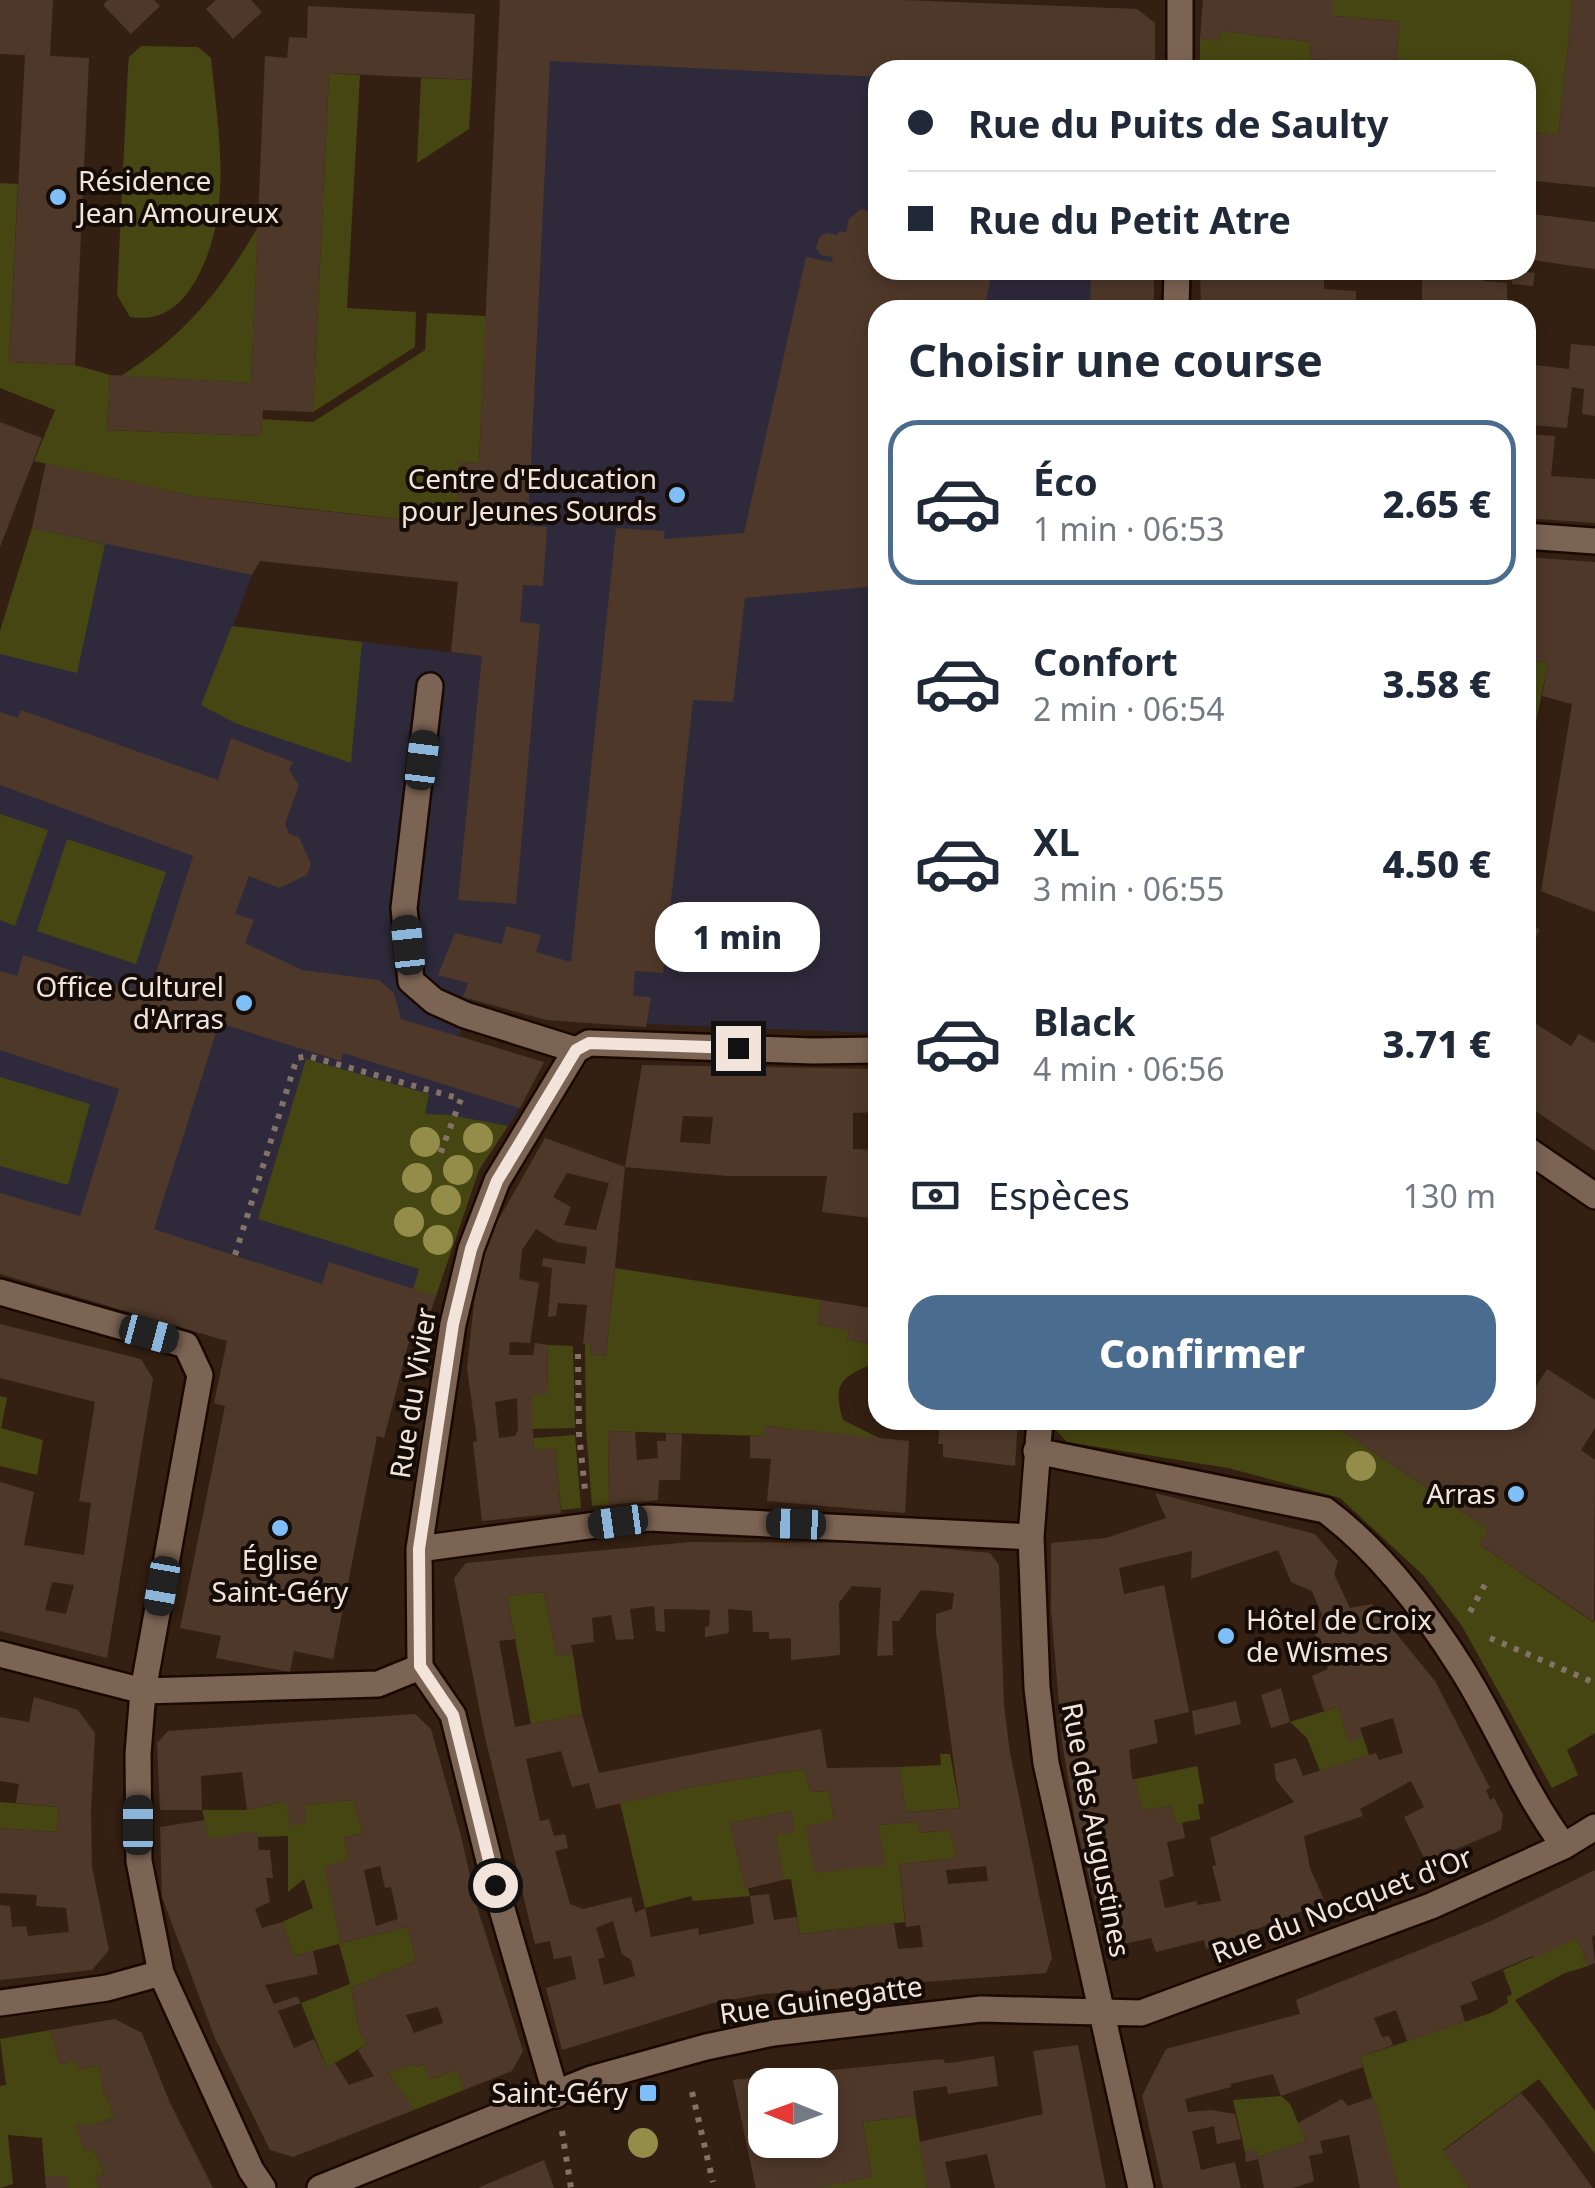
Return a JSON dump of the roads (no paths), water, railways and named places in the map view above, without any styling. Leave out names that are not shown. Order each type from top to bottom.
[{"type":"street","points":[[1180,0],[1180,60]]},
{"type":"street","points":[[1536,537],[1595,541]]},
{"type":"street","points":[[430,686],[404,908],[411,981],[434,1001],[465,1015],[582,1046],[868,1050]]},
{"type":"street","name":"Rue du Vivier","points":[[420,1666],[419,1549],[453,1324],[471,1249],[497,1181],[582,1046]]},
{"type":"street","points":[[1536,1156],[1595,1196]]},
{"type":"street","points":[[0,1292],[186,1344],[200,1375],[143,1692],[138,1754],[138,1860],[161,1973],[250,2170],[263,2188]]},
{"type":"street","name":"Rue des Augustines","points":[[1039,1430],[1031,1537],[1037,1688],[1046,1763],[1141,2188]]},
{"type":"street","points":[[1036,1450],[1325,1510],[1396,1577],[1438,1635],[1461,1668],[1535,1808],[1564,1846]]},
{"type":"street","points":[[419,1549],[648,1518],[1031,1537]]},
{"type":"street","points":[[0,1654],[143,1692],[378,1684],[420,1666],[453,1715],[495,1885],[556,2095]]},
{"type":"street","name":"Rue du Nocquet d'Or","points":[[1103,2010],[1141,2013],[1431,1906],[1595,1828]]},
{"type":"street","points":[[0,2002],[107,1988],[161,1973]]},
{"type":"street","name":"Rue Guinegatte","points":[[320,2188],[591,2079],[682,2052],[773,2034],[981,2009],[1103,2010]]},
{"type":"place","name":"Résidence Jean Amoureux","points":[[58,197]]},
{"type":"place","name":"Centre d'Education pour Jeunes Sourds","points":[[677,495]]},
{"type":"place","name":"Office Culturel d'Arras","points":[[244,1003]]},
{"type":"place","name":"Arras","points":[[1516,1494]]},
{"type":"place","name":"Église Saint-Géry","points":[[280,1528]]},
{"type":"place","name":"Hôtel de Croix de Wismes","points":[[1226,1636]]},
{"type":"place","name":"Saint-Géry","points":[[648,2093]]}]
